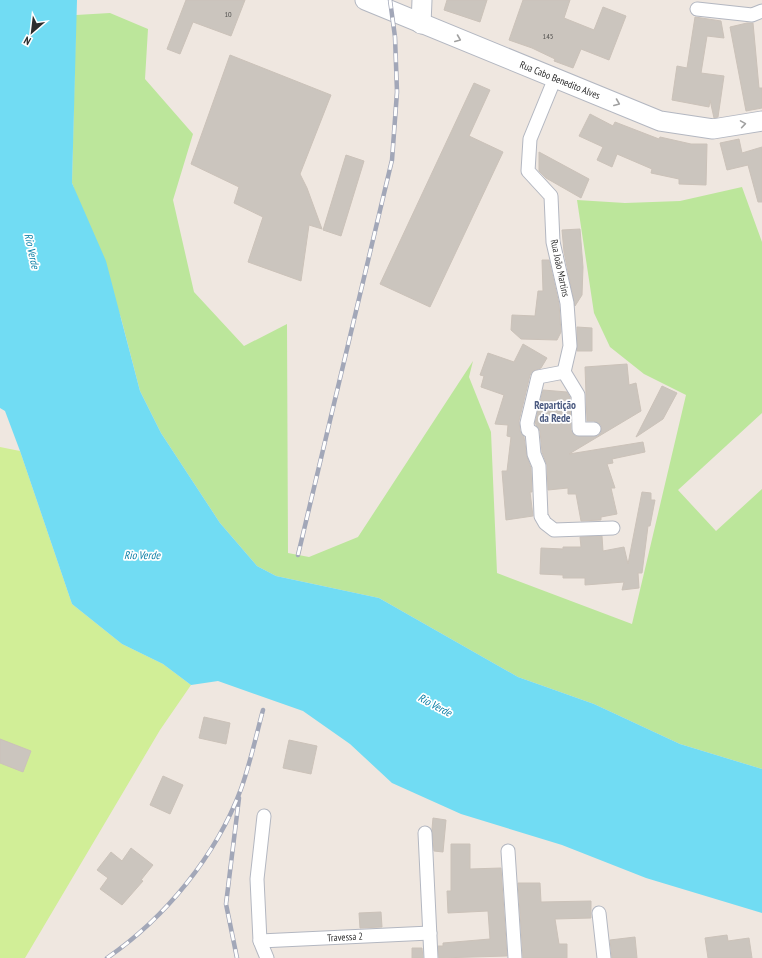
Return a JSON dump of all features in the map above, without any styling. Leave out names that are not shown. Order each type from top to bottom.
[{"type":"main road","points":[[405,0],[415,21]]},
{"type":"main road","points":[[415,21],[422,0]]},
{"type":"main road","name":"Rua Cabo Benedito Alves","points":[[373,1],[415,21],[660,121],[713,129],[762,121]]},
{"type":"street","points":[[696,9],[752,15],[762,11]]},
{"type":"street","name":"Rua João Martins","points":[[555,78],[530,139],[528,171],[550,196],[553,242],[567,303],[570,346],[564,372]]},
{"type":"street","points":[[594,428],[579,429],[578,394],[564,372],[538,377],[527,423],[528,430],[532,432],[534,454],[539,466],[541,516],[545,523],[554,530],[614,528]]},
{"type":"street","points":[[264,816],[257,879],[260,941],[267,958]]},
{"type":"street","points":[[425,834],[431,958]]},
{"type":"street","points":[[508,851],[515,958]]},
{"type":"street","points":[[600,913],[604,958]]},
{"type":"street","name":"Travessa 2","points":[[260,941],[430,933]]},
{"type":"green space","points":[[110,13],[148,29],[145,79],[193,134],[173,200],[194,292],[244,346],[287,324],[288,553],[309,557],[358,537],[473,361],[469,377],[491,432],[497,573],[632,624],[686,395],[644,374],[610,347],[594,313],[577,200],[625,203],[680,201],[742,187],[762,242],[762,413],[678,490],[716,531],[762,489],[762,769],[680,744],[594,704],[518,677],[379,598],[276,576],[257,566],[220,523],[161,433],[140,391],[121,318],[72,183],[76,15]]},
{"type":"green space","points":[[0,447],[20,451],[72,604],[122,644],[163,664],[191,685],[160,730],[25,958],[0,958]]},
{"type":"water","name":"Rio Verde","points":[[0,0],[77,0],[72,183],[106,261],[140,391],[161,433],[220,523],[257,566],[276,576],[379,598],[518,677],[594,704],[680,744],[762,769],[762,913],[646,878],[562,845],[461,814],[392,783],[350,744],[303,711],[218,681],[191,685],[163,664],[122,644],[72,604],[20,451],[5,411],[0,408]]},
{"type":"building","points":[[186,0],[245,0],[231,36],[193,22],[180,54],[167,49]]},
{"type":"building","points":[[447,0],[487,0],[480,22],[444,10]]},
{"type":"building","points":[[523,0],[570,0],[564,18],[594,30],[603,7],[626,16],[609,60],[581,49],[573,68],[554,61],[555,59],[532,48],[509,40]]},
{"type":"building","points":[[695,17],[721,21],[724,38],[707,36],[701,73],[724,76],[718,117],[714,118],[710,100],[709,107],[672,100],[677,66],[687,68]]},
{"type":"building","points":[[753,23],[759,88],[762,88],[762,108],[746,111],[730,27]]},
{"type":"building","points":[[230,55],[331,95],[300,174],[307,188],[322,229],[309,225],[301,281],[248,262],[263,217],[234,203],[239,187],[191,164]]},
{"type":"building","points":[[474,83],[490,90],[469,136],[503,152],[430,307],[380,284]]},
{"type":"building","points":[[590,114],[613,126],[615,122],[659,139],[660,137],[691,144],[707,144],[706,185],[679,184],[679,179],[651,173],[652,169],[617,154],[612,167],[597,160],[603,147],[579,136]]},
{"type":"building","points":[[739,139],[742,153],[762,147],[762,202],[758,202],[748,165],[727,170],[720,143]]},
{"type":"building","points":[[539,152],[589,179],[581,198],[546,178],[539,171]]},
{"type":"building","points":[[346,155],[364,161],[341,236],[323,230]]},
{"type":"building","points":[[580,229],[583,267],[582,295],[575,306],[564,252],[562,230]]},
{"type":"building","points":[[542,260],[549,260],[559,304],[561,332],[557,340],[521,339],[511,330],[512,315],[535,316],[538,291],[543,291]]},
{"type":"building","points":[[577,327],[592,328],[592,351],[577,351]]},
{"type":"building","points":[[523,344],[547,358],[541,368],[533,371],[530,375],[519,421],[520,431],[524,437],[527,457],[531,468],[532,492],[530,492],[533,516],[506,520],[502,471],[507,471],[511,437],[507,436],[508,425],[495,424],[504,395],[481,387],[484,376],[480,375],[488,353],[514,362]]},
{"type":"building","points":[[627,364],[629,385],[636,383],[641,411],[569,454],[643,442],[645,452],[612,459],[613,463],[607,464],[615,488],[611,488],[617,514],[601,517],[601,520],[581,521],[576,494],[568,494],[568,488],[548,490],[547,465],[542,452],[540,431],[535,423],[543,390],[567,392],[570,397],[571,430],[575,436],[598,436],[601,433],[601,425],[594,421],[587,421],[585,367]]},
{"type":"building","points":[[662,386],[677,393],[663,419],[636,437]]},
{"type":"building","points":[[642,492],[651,493],[651,500],[655,500],[650,526],[648,526],[642,573],[638,573],[639,588],[622,590],[624,582],[585,585],[585,578],[563,578],[563,575],[540,574],[541,548],[563,549],[563,547],[581,547],[580,537],[602,536],[603,551],[624,547],[628,564]]},
{"type":"building","points":[[204,717],[230,723],[226,744],[199,738]]},
{"type":"building","points":[[0,739],[31,751],[23,772],[0,763]]},
{"type":"building","points":[[289,740],[317,746],[311,774],[283,768]]},
{"type":"building","points":[[163,776],[183,785],[170,814],[150,805]]},
{"type":"building","points":[[433,818],[446,820],[443,852],[434,851],[432,829]]},
{"type":"building","points":[[451,844],[470,844],[470,869],[501,868],[507,956],[439,958],[438,946],[443,946],[443,943],[490,939],[488,911],[448,913],[447,891],[451,891]]},
{"type":"building","points":[[131,848],[153,865],[141,880],[143,881],[122,905],[100,889],[108,878],[97,870],[111,852],[122,861]]},
{"type":"building","points":[[518,883],[540,883],[541,902],[591,901],[591,918],[555,919],[559,944],[567,944],[567,958],[523,958]]},
{"type":"building","points":[[381,912],[382,927],[360,928],[359,913]]},
{"type":"building","points":[[727,935],[728,941],[749,938],[752,958],[708,958],[705,938]]},
{"type":"building","points":[[635,937],[637,958],[612,958],[610,940]]},
{"type":"building","points":[[412,948],[422,948],[423,958],[412,958]]},
{"type":"railway","points":[[298,555],[392,160],[397,92],[395,37],[390,0]]},
{"type":"railway","points":[[107,958],[149,924],[168,905],[186,884],[218,838],[241,789],[263,710]]},
{"type":"railway","points":[[237,958],[226,904],[239,798]]},
{"type":"district","name":"Repartição da Rede","points":[[555,411]]}]
